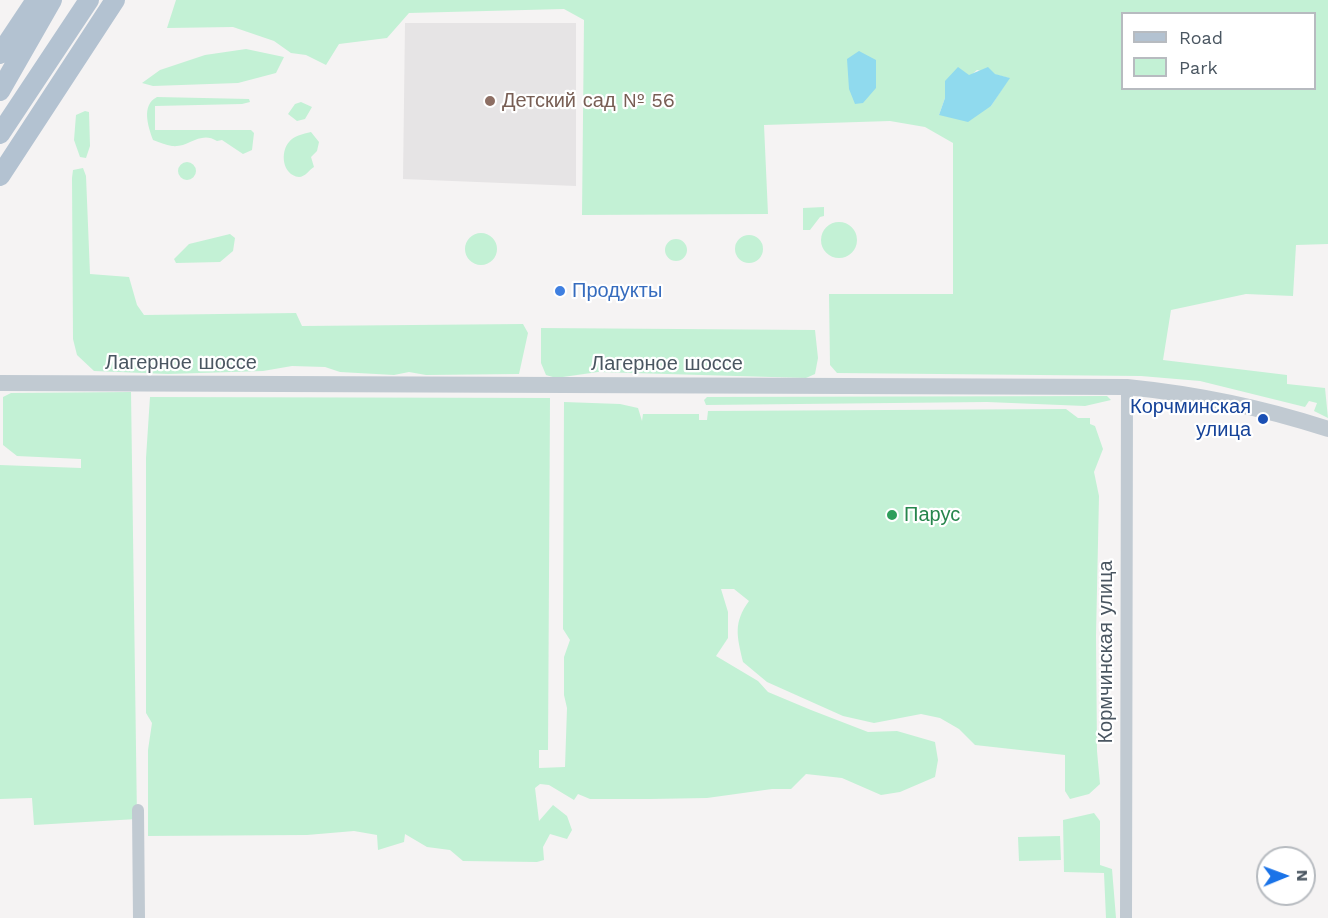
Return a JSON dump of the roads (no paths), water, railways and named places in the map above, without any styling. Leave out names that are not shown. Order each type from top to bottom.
[{"type":"main road","points":[[0,54],[36,0]]},
{"type":"main road","points":[[0,91],[52,0]]},
{"type":"main road","points":[[0,134],[88,0]]},
{"type":"main road","points":[[0,176],[115,0]]},
{"type":"street","name":"Лагерное шоссе","points":[[0,383],[1127,387],[1191,393],[1245,404],[1328,429]]},
{"type":"street","name":"Кормчинская улица","points":[[1126,918],[1127,387]]},
{"type":"street","points":[[138,810],[139,918]]},
{"type":"water","points":[[859,51],[876,60],[876,88],[863,103],[855,104],[849,89],[847,59]]},
{"type":"water","points":[[958,67],[969,75],[988,67],[995,74],[1010,78],[991,106],[968,122],[939,115],[945,98],[945,81]]},
{"type":"place","name":"Детский сад № 56","points":[[490,101]]},
{"type":"place","name":"Продукты","points":[[560,291]]},
{"type":"place","name":"Корчминская улица","points":[[1263,419]]},
{"type":"place","name":"Парус","points":[[892,515]]}]
